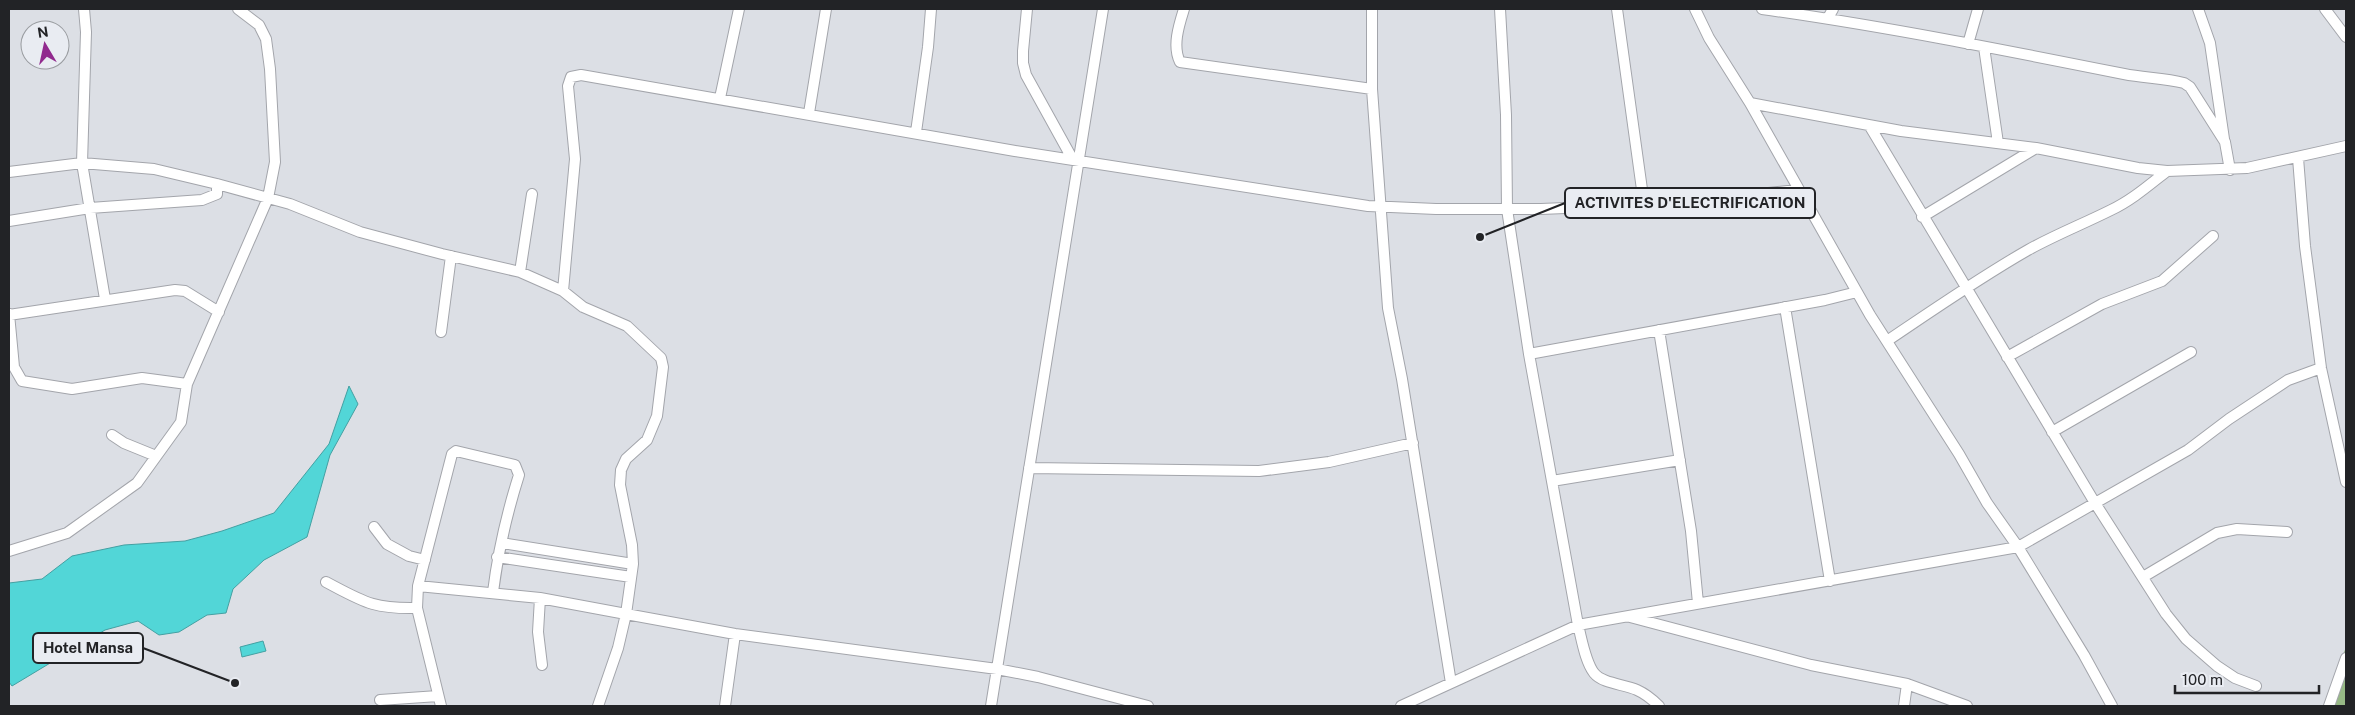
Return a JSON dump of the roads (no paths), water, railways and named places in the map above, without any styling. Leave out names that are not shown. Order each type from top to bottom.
[{"type":"street","points":[[84,9],[86,52],[82,163],[104,299]]},
{"type":"street","points":[[9,551],[67,533],[137,483],[181,422],[187,384],[268,198],[275,162],[276,149],[266,39],[259,25],[238,9]]},
{"type":"street","points":[[720,98],[739,9]]},
{"type":"street","points":[[809,113],[826,9]]},
{"type":"street","points":[[916,132],[928,48],[931,9]]},
{"type":"street","points":[[1027,9],[1023,63],[1026,75],[1076,161]]},
{"type":"street","points":[[991,706],[1076,161],[1103,9]]},
{"type":"street","points":[[1184,9],[1178,30],[1177,57],[1180,62],[1372,89]]},
{"type":"street","points":[[1372,9],[1372,89],[1379,206],[1388,308],[1413,443],[1451,683]]},
{"type":"street","points":[[1500,9],[1506,115],[1506,209],[1529,354],[1578,625],[1590,666],[1595,674],[1601,679],[1642,693],[1659,706]]},
{"type":"street","points":[[1617,9],[1644,204]]},
{"type":"street","points":[[1695,9],[1709,38],[1750,103],[1797,190],[1857,292],[1959,454],[1987,503],[2018,547],[2084,655],[2112,706]]},
{"type":"street","points":[[1762,9],[1831,14],[1968,44],[2126,75],[2184,83],[2190,87],[2225,142]]},
{"type":"street","points":[[1968,44],[1978,9]]},
{"type":"street","points":[[2198,9],[2210,43],[2230,170]]},
{"type":"street","points":[[2325,9],[2346,37]]},
{"type":"street","points":[[1984,47],[1998,143]]},
{"type":"street","points":[[563,291],[575,159],[568,86],[571,77],[581,75],[809,113],[1076,161],[1379,206],[1506,209],[1644,204],[1721,199],[1797,190]]},
{"type":"street","points":[[1750,103],[1869,125],[2036,148],[2138,168],[2167,171],[2247,168],[2346,146]]},
{"type":"street","points":[[1869,125],[1922,217],[2095,503],[2166,614],[2186,639],[2216,666],[2234,678],[2256,686]]},
{"type":"street","points":[[1922,217],[2036,148]]},
{"type":"street","points":[[2298,158],[2304,246],[2321,368],[2346,482]]},
{"type":"street","points":[[9,172],[82,163],[154,169],[217,184],[268,198],[360,232],[520,272],[563,291],[583,306],[628,326],[661,358],[663,367],[657,416],[647,440],[626,459],[621,470],[620,485],[632,544],[633,564],[626,614],[618,648],[598,706]]},
{"type":"street","points":[[1887,341],[1966,288],[2071,227],[2112,210],[2140,193],[2167,171]]},
{"type":"street","points":[[9,221],[90,208],[202,200],[217,194],[217,184]]},
{"type":"street","points":[[520,272],[532,194]]},
{"type":"street","points":[[2007,357],[2102,304],[2162,281],[2213,236]]},
{"type":"street","points":[[441,332],[451,256]]},
{"type":"street","points":[[187,384],[142,378],[72,389],[22,381],[14,366],[9,315],[104,299],[175,290],[185,291],[219,312]]},
{"type":"street","points":[[1529,354],[1857,292]]},
{"type":"street","points":[[1785,307],[1830,581]]},
{"type":"street","points":[[1659,330],[1691,531],[1698,603]]},
{"type":"street","points":[[2052,432],[2191,352]]},
{"type":"street","points":[[1401,706],[1578,625],[2018,547],[2188,450],[2229,419],[2288,380],[2321,368]]},
{"type":"street","points":[[112,435],[124,443],[156,456]]},
{"type":"street","points":[[1029,468],[1259,471],[1329,462],[1413,443]]},
{"type":"street","points":[[380,700],[440,701],[417,608],[418,586],[452,454],[456,451],[515,465],[518,468],[519,475],[506,516],[502,543],[497,557],[493,592]]},
{"type":"street","points":[[1552,481],[1680,460]]},
{"type":"street","points":[[374,527],[387,544],[409,556],[425,560]]},
{"type":"street","points":[[2142,577],[2218,533],[2237,528],[2287,532]]},
{"type":"street","points":[[502,543],[633,564]]},
{"type":"street","points":[[497,557],[631,577]]},
{"type":"street","points":[[326,582],[370,605],[388,609],[417,608]]},
{"type":"street","points":[[418,586],[540,598],[735,634],[997,669],[1038,677],[1148,706]]},
{"type":"street","points":[[540,598],[538,632],[542,665]]},
{"type":"street","points":[[1626,616],[1811,665],[1907,684],[1967,706]]},
{"type":"street","points":[[725,706],[735,634]]},
{"type":"street","points":[[2329,706],[2346,658]]},
{"type":"street","points":[[1904,706],[1907,684]]},
{"type":"water","points":[[349,386],[358,404],[330,455],[307,537],[264,560],[233,589],[226,613],[207,615],[179,632],[159,635],[138,621],[105,630],[12,686],[9,682],[9,583],[42,579],[72,556],[124,545],[185,541],[222,531],[274,513],[329,444]]},
{"type":"water","points":[[263,641],[266,651],[242,657],[240,647]]},
{"type":"place","name":"ACTIVITES D'ELECTRIFICATION","points":[[1480,237]]},
{"type":"place","name":"Hotel Mansa","points":[[235,683]]}]
